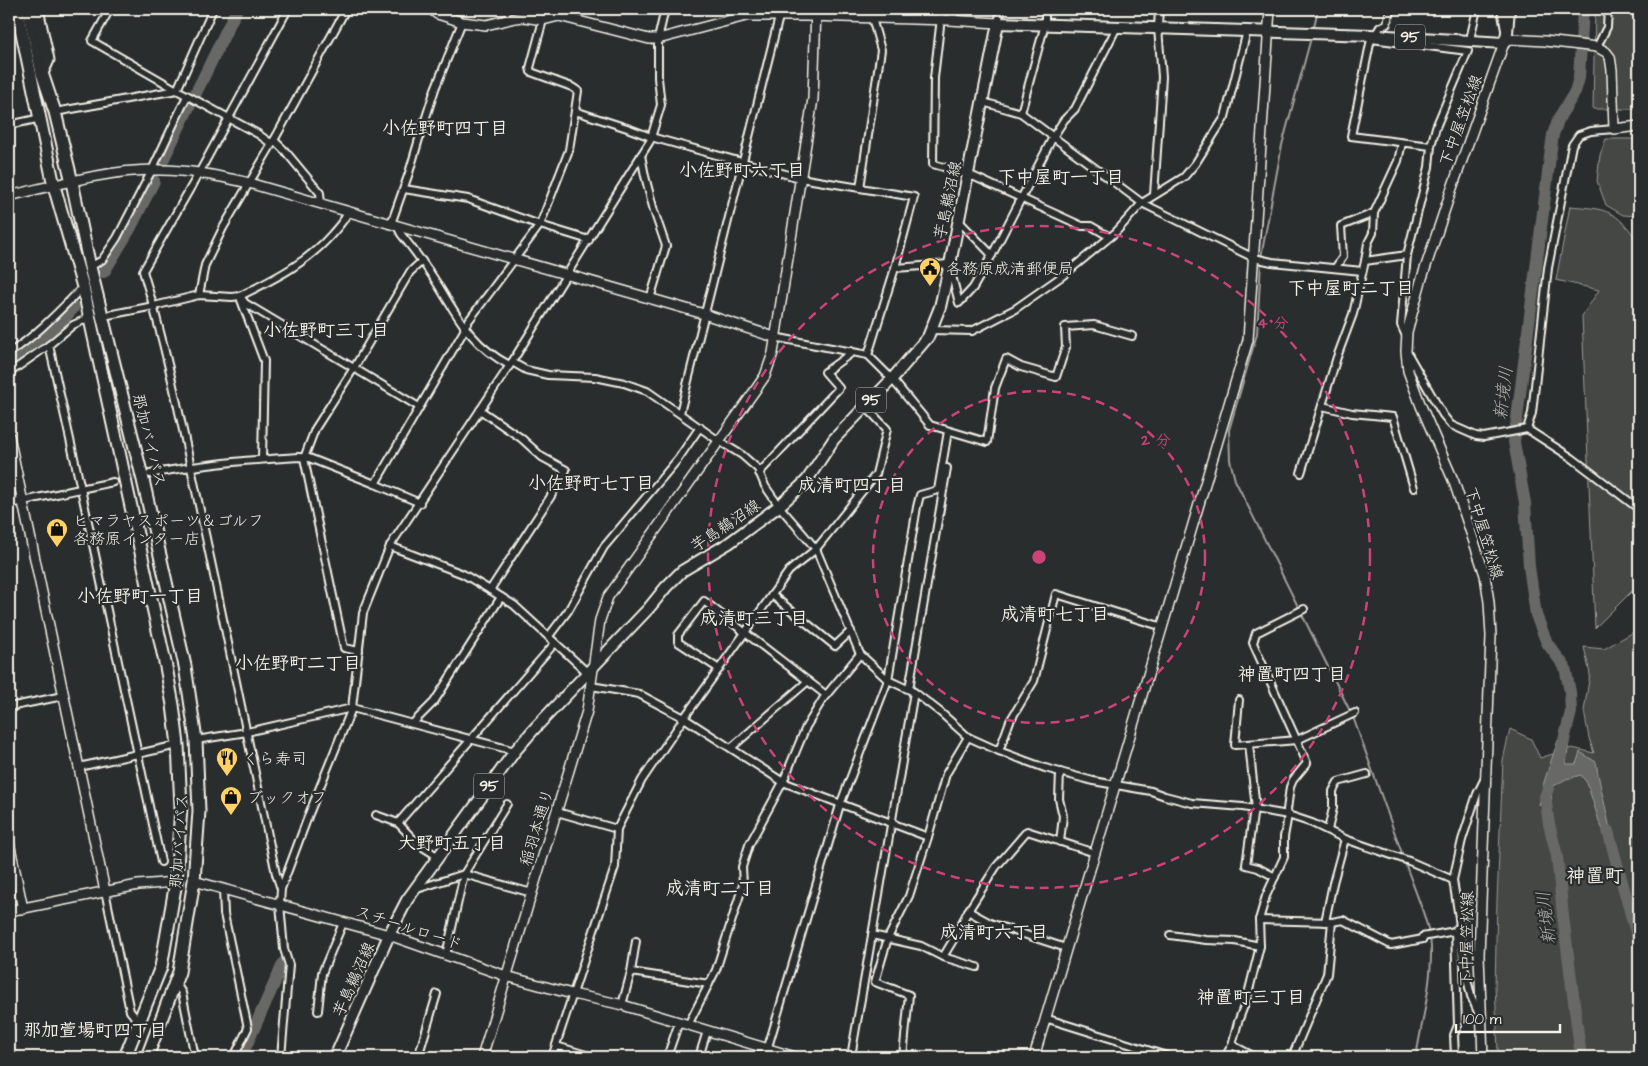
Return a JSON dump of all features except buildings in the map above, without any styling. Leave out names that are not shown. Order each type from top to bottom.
[{"type":"highway","points":[[11,9],[26,86],[38,106]]},
{"type":"highway","name":"那加バイパス","points":[[17,9],[54,186],[83,287],[166,667],[178,745],[181,807],[176,882],[161,967],[125,1057]]},
{"type":"highway","name":"那加バイパス","points":[[28,9],[42,73],[55,112],[90,267],[143,480],[183,657],[196,740],[199,811],[194,881],[178,972],[147,1057]]},
{"type":"highway","points":[[37,9],[48,60],[42,73]]},
{"type":"highway","name":"スチールロード","points":[[176,882],[194,881]]},
{"type":"main road","points":[[1505,38],[1509,9]]},
{"type":"main road","name":"95","points":[[998,23],[1372,36],[1505,38]]},
{"type":"main road","name":"芋島鵜沼線","points":[[335,1057],[389,935],[413,890],[515,751],[534,728],[591,670],[682,571],[729,543],[780,506],[807,480],[834,439],[892,379],[928,338],[940,307],[998,23]]},
{"type":"street","points":[[110,9],[92,41],[191,98],[273,142],[286,152],[320,194],[321,204]]},
{"type":"street","points":[[177,90],[213,9]]},
{"type":"street","points":[[281,889],[276,874],[191,466],[154,306],[143,271],[288,9]]},
{"type":"street","points":[[199,296],[205,265],[223,228],[250,183],[346,9]]},
{"type":"street","points":[[430,9],[436,14],[462,22],[486,24],[524,17],[543,20],[560,13],[649,39],[658,39],[746,16],[781,12],[998,23],[1001,9]]},
{"type":"street","points":[[281,1057],[289,965],[284,949],[280,904],[281,889],[352,708],[363,613],[390,546],[511,363],[589,240],[651,137],[661,105],[658,78],[658,39],[665,9]]},
{"type":"street","points":[[942,9],[945,20],[934,78],[933,164],[968,174],[1082,226],[1091,226],[1110,237]]},
{"type":"street","points":[[945,20],[958,9]]},
{"type":"street","points":[[1021,113],[1045,24],[1045,9]]},
{"type":"street","points":[[1154,195],[1162,77],[1158,28],[1159,9]]},
{"type":"street","points":[[1034,1057],[1248,340],[1270,9]]},
{"type":"street","points":[[1390,9],[1386,24],[1380,27],[1372,36],[1352,136],[1432,146]]},
{"type":"street","points":[[1471,35],[1477,9]]},
{"type":"street","points":[[1501,9],[1505,38],[1597,48],[1606,52],[1610,57],[1612,70],[1614,129]]},
{"type":"street","points":[[1597,48],[1607,27],[1608,9]]},
{"type":"street","points":[[680,413],[781,12]]},
{"type":"street","name":"稲羽本通り","points":[[482,1057],[587,711],[591,686],[591,670],[600,620],[608,597],[720,441],[764,376],[773,353],[812,99],[815,13]]},
{"type":"street","points":[[860,188],[881,50],[872,18]]},
{"type":"street","points":[[376,484],[465,328],[540,225],[569,150],[578,91],[531,72],[530,68],[543,20]]},
{"type":"street","points":[[394,225],[419,139],[462,22]]},
{"type":"street","points":[[895,268],[949,264],[959,303],[973,288],[992,256],[1053,137],[1064,120],[1075,109],[1118,27]]},
{"type":"street","points":[[932,330],[972,330],[1015,309],[1065,274],[1110,237],[1142,203],[1184,177],[1195,164],[1225,117],[1247,31]]},
{"type":"street","points":[[1372,36],[1468,50],[1436,127],[1429,167],[1407,255],[1401,325],[1406,337]]},
{"type":"street","name":"下中屋笠松線","points":[[1483,1057],[1479,955],[1491,636],[1489,602],[1485,574],[1454,482],[1408,371],[1406,337],[1421,281],[1505,38]]},
{"type":"street","points":[[55,112],[177,90]]},
{"type":"street","points":[[90,267],[102,260],[117,238],[191,98]]},
{"type":"street","points":[[983,102],[1021,113],[1142,203],[1254,258],[1362,271]]},
{"type":"street","points":[[575,111],[651,137],[800,178],[914,198],[868,355]]},
{"type":"street","points":[[9,125],[41,118]]},
{"type":"street","points":[[1527,430],[1532,413],[1548,268],[1572,145],[1579,135],[1592,131],[1639,126]]},
{"type":"street","points":[[1301,473],[1337,357],[1353,314],[1368,243],[1373,233],[1374,213],[1398,161],[1402,143]]},
{"type":"street","points":[[641,155],[644,176],[666,246],[650,299]]},
{"type":"street","points":[[9,196],[124,172],[152,170],[199,172],[250,183],[566,276],[704,314],[774,337],[868,355],[892,379],[930,425],[987,442],[994,388],[1006,359],[1021,367],[1056,377],[1066,347],[1065,328],[1094,325],[1132,336]]},
{"type":"street","points":[[404,189],[468,199],[540,225],[589,240]]},
{"type":"street","points":[[103,316],[199,296],[240,296],[308,258],[346,218],[348,212]]},
{"type":"street","points":[[1335,268],[1343,257],[1341,226],[1374,213]]},
{"type":"street","points":[[958,220],[992,256]]},
{"type":"street","points":[[394,225],[432,275],[465,328],[493,356],[526,370],[548,376],[595,377],[624,383],[647,391],[742,454],[759,472],[765,486],[816,549],[860,654],[888,680],[911,691],[968,736],[999,751],[1045,768],[1093,781],[1151,791],[1192,803],[1255,809],[1288,815],[1328,830],[1345,839],[1404,859],[1453,880]]},
{"type":"street","points":[[1365,261],[1407,255]]},
{"type":"street","points":[[358,651],[344,648],[304,458],[315,429],[354,368],[410,272],[422,261]]},
{"type":"street","points":[[9,353],[20,346],[83,287]]},
{"type":"street","points":[[240,296],[245,302],[419,407]]},
{"type":"street","points":[[240,296],[264,361],[262,459]]},
{"type":"street","points":[[9,374],[73,325],[89,318]]},
{"type":"street","points":[[49,345],[139,753],[161,862]]},
{"type":"street","points":[[759,472],[839,388],[825,372],[850,354],[851,351]]},
{"type":"street","points":[[1406,351],[1443,415],[1451,425],[1476,436],[1484,437],[1527,430],[1572,458],[1639,508]]},
{"type":"street","points":[[552,1057],[615,867],[617,829],[642,780],[789,571],[816,549],[876,474],[888,429],[865,406]]},
{"type":"street","points":[[1322,406],[1393,417],[1414,488]]},
{"type":"street","points":[[480,410],[521,438],[542,457],[566,470],[490,590]]},
{"type":"street","points":[[549,636],[568,611],[604,548],[678,459],[700,427]]},
{"type":"street","points":[[767,1053],[840,805],[888,680],[920,495],[938,490],[948,431]]},
{"type":"street","points":[[9,436],[130,1011],[139,1022]]},
{"type":"street","points":[[150,474],[191,466],[262,459],[304,458],[376,484],[420,503]]},
{"type":"street","points":[[853,1057],[852,1051],[891,823],[947,468],[942,468]]},
{"type":"street","points":[[9,504],[113,482]]},
{"type":"street","points":[[390,546],[463,574],[490,590],[514,605],[555,643],[591,670]]},
{"type":"street","points":[[999,751],[1010,721],[1034,681],[1056,594],[1163,627]]},
{"type":"street","points":[[772,595],[835,646],[850,631]]},
{"type":"street","points":[[413,723],[434,702],[501,597]]},
{"type":"street","points":[[719,669],[678,642],[678,635],[704,601],[826,695]]},
{"type":"street","points":[[1225,1057],[1232,1045],[1247,998],[1260,946],[1260,920],[1266,896],[1284,857],[1287,810],[1293,780],[1306,763],[1252,643],[1256,632],[1301,610]]},
{"type":"street","points":[[398,823],[555,643]]},
{"type":"street","points":[[688,1025],[716,970],[743,885],[742,867],[749,845],[783,782],[806,727],[826,695],[860,654]]},
{"type":"street","points":[[580,681],[586,682],[591,686],[639,694],[684,718],[783,782],[928,837]]},
{"type":"street","points":[[731,748],[808,681]]},
{"type":"street","points":[[9,707],[64,696]]},
{"type":"street","points":[[1239,700],[1235,745],[1297,740],[1352,714]]},
{"type":"street","points":[[196,740],[247,732],[352,708],[515,751]]},
{"type":"street","points":[[903,1057],[909,995],[875,982],[888,938],[908,896],[928,837],[946,774],[968,736]]},
{"type":"street","points":[[1249,744],[1255,809],[1246,866],[1258,868],[1275,877]]},
{"type":"street","points":[[79,767],[178,745]]},
{"type":"street","points":[[1060,772],[1059,799],[1063,816],[1060,842]]},
{"type":"street","points":[[1328,830],[1333,808],[1333,791],[1338,782],[1367,774]]},
{"type":"street","points":[[1481,1021],[1471,996],[1463,962],[1453,880],[1462,840],[1476,794],[1485,777]]},
{"type":"street","points":[[446,955],[464,874],[507,804]]},
{"type":"street","points":[[557,812],[617,829]]},
{"type":"street","points":[[376,816],[398,823],[418,844],[438,856]]},
{"type":"street","points":[[942,956],[996,867],[1027,831],[1094,853]]},
{"type":"street","points":[[1292,1057],[1327,974],[1328,922],[1333,883],[1345,839]]},
{"type":"street","points":[[9,842],[23,909]]},
{"type":"street","points":[[413,890],[464,874],[532,893]]},
{"type":"street","name":"スチールロード","points":[[194,881],[389,935],[506,976],[622,1005],[707,1031],[767,1053],[795,1057]]},
{"type":"street","name":"スチールロード","points":[[9,912],[105,891],[160,882],[176,882]]},
{"type":"street","points":[[223,889],[224,914],[248,1028],[234,1057]]},
{"type":"street","points":[[968,911],[990,923],[1066,948]]},
{"type":"street","points":[[1455,1057],[1454,1036],[1458,1025],[1455,931],[1459,918]]},
{"type":"street","points":[[1260,920],[1328,922],[1343,920],[1391,945],[1455,931]]},
{"type":"street","points":[[318,1011],[322,972],[343,923]]},
{"type":"street","points":[[872,935],[922,946],[942,956],[977,967]]},
{"type":"street","points":[[1170,935],[1206,940],[1235,941],[1260,946]]},
{"type":"street","points":[[622,1005],[631,972],[636,941]]},
{"type":"street","points":[[631,972],[709,984]]},
{"type":"street","points":[[175,982],[182,993],[195,1057]]},
{"type":"street","points":[[418,1057],[438,994]]},
{"type":"street","points":[[1045,1018],[1170,1057]]},
{"type":"street","points":[[668,1057],[678,1022]]},
{"type":"street","points":[[700,1057],[707,1031]]},
{"type":"street","points":[[1232,1045],[1255,1057]]},
{"type":"street","points":[[556,1046],[593,1057]]},
{"type":"shaded area","points":[[1595,9],[1639,9],[1639,109],[1593,109]]},
{"type":"shaded area","points":[[1606,139],[1639,139],[1639,216],[1623,215],[1606,205],[1597,181],[1600,155]]},
{"type":"shaded area","points":[[1570,206],[1599,209],[1613,215],[1634,236],[1639,229],[1639,584],[1595,628],[1582,316],[1599,290],[1556,280]]},
{"type":"shaded area","points":[[1639,629],[1639,1057],[1501,1057],[1498,1052],[1495,986],[1497,901],[1503,760],[1510,729],[1531,739],[1540,758],[1572,748],[1594,753],[1584,711],[1590,674],[1584,647],[1604,649]]},
{"type":"shaded area","points":[[1558,740],[1569,742],[1566,764],[1576,764],[1580,752],[1596,762],[1612,847],[1600,824],[1587,783],[1581,775],[1566,779],[1552,787],[1551,803],[1539,805],[1544,782]]},
{"type":"waterway","points":[[163,160],[237,9]]},
{"type":"waterway","points":[[1313,31],[1318,9]]},
{"type":"waterway","name":"新境川","points":[[1560,756],[1571,712],[1570,692],[1565,667],[1547,643],[1536,615],[1529,566],[1525,503],[1514,442],[1553,134],[1560,116],[1575,92],[1579,78],[1583,9]]},
{"type":"waterway","points":[[1261,257],[1282,145],[1311,38]]},
{"type":"waterway","points":[[104,272],[130,229],[154,181]]},
{"type":"waterway","points":[[1261,262],[1257,334],[1229,430],[1230,460],[1235,480],[1351,713]]},
{"type":"waterway","points":[[9,365],[62,321],[74,307]]},
{"type":"waterway","points":[[1353,717],[1403,856]]},
{"type":"waterway","name":"新境川","points":[[1548,789],[1545,796],[1549,824],[1557,856],[1581,1057]]},
{"type":"waterway","name":"新境川","points":[[1608,831],[1639,944]]},
{"type":"waterway","points":[[1405,863],[1424,916],[1431,947],[1428,988],[1416,1057]]},
{"type":"waterway","points":[[241,1057],[284,962]]},
{"type":"tunnel","points":[[113,482],[144,475]]},
{"type":"place","name":"各務原成清郵便局","points":[[930,287]]},
{"type":"place","name":"ヒマラヤスポーツ＆ゴルフ 各務原インター店","points":[[57,548]]},
{"type":"place","name":"くら寿司","points":[[227,777]]},
{"type":"place","name":"ブックオフ","points":[[231,816]]},
{"type":"district","name":"小佐野町四丁目","points":[[445,128]]},
{"type":"district","name":"小佐野町六丁目","points":[[742,170]]},
{"type":"district","name":"下中屋町一丁目","points":[[1061,177]]},
{"type":"district","name":"下中屋町二丁目","points":[[1351,288]]},
{"type":"district","name":"小佐野町三丁目","points":[[326,330]]},
{"type":"district","name":"小佐野町七丁目","points":[[591,483]]},
{"type":"district","name":"成清町四丁目","points":[[852,485]]},
{"type":"district","name":"小佐野町一丁目","points":[[140,596]]},
{"type":"district","name":"成清町七丁目","points":[[1055,614]]},
{"type":"district","name":"成清町三丁目","points":[[754,618]]},
{"type":"district","name":"小佐野町二丁目","points":[[298,663]]},
{"type":"district","name":"神置町四丁目","points":[[1292,674]]},
{"type":"district","name":"大野町五丁目","points":[[452,843]]},
{"type":"district","name":"神置町","points":[[1595,875]]},
{"type":"district","name":"成清町二丁目","points":[[720,888]]},
{"type":"district","name":"成清町六丁目","points":[[994,932]]},
{"type":"district","name":"神置町三丁目","points":[[1251,997]]},
{"type":"district","name":"那加萱場町四丁目","points":[[95,1030]]}]
